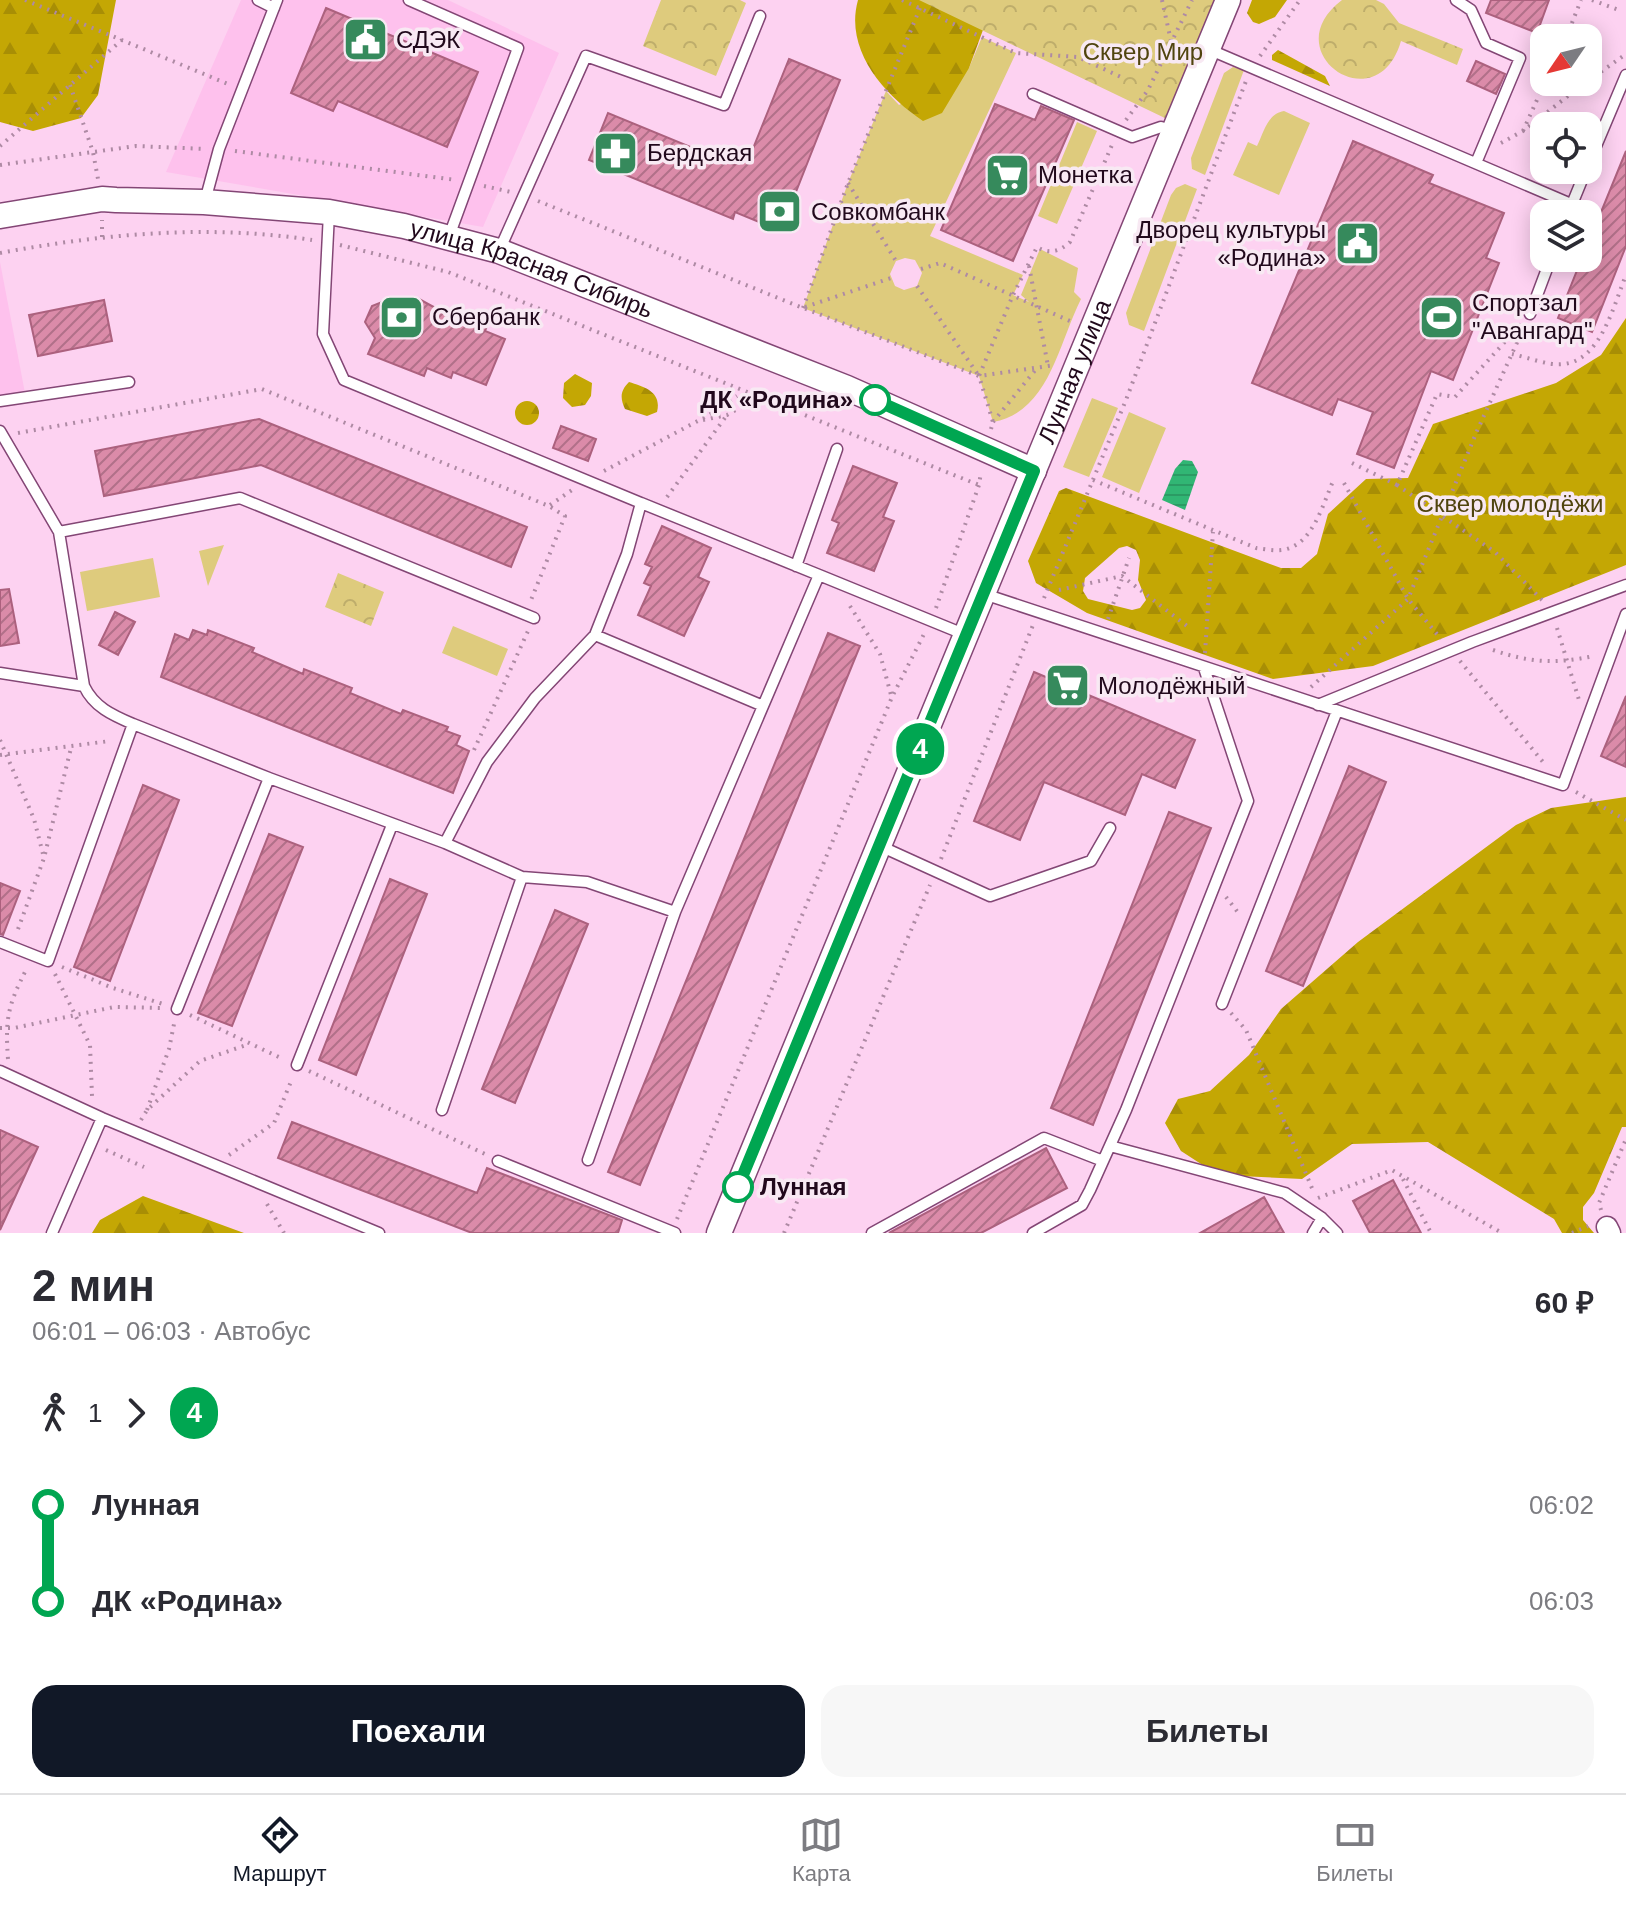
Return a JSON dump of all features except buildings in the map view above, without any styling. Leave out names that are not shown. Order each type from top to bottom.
[{"type":"street","name":"Лунная улица","points":[[719,1233],[1228,0]]},
{"type":"street","name":"улица Красная Сибирь","points":[[0,216],[102,199],[204,202],[329,212],[404,226],[499,251],[847,388],[1034,471]]},
{"type":"lane","points":[[204,202],[219,149],[275,4],[258,0]]},
{"type":"lane","points":[[409,0],[518,48],[448,239]]},
{"type":"lane","points":[[1456,0],[1471,10],[1486,43],[1520,58],[1477,160]]},
{"type":"lane","points":[[499,251],[586,56],[724,105],[760,16]]},
{"type":"lane","points":[[1208,49],[1477,160],[1552,200]]},
{"type":"lane","points":[[1602,132],[1626,75]]},
{"type":"lane","points":[[1033,94],[1132,137],[1161,127],[1174,131]]},
{"type":"lane","points":[[329,212],[323,334],[344,380],[966,635]]},
{"type":"lane","points":[[1530,314],[1546,272]]},
{"type":"lane","points":[[0,401],[129,382]]},
{"type":"lane","points":[[2,433],[59,532],[84,686],[90,699],[109,713],[269,778],[445,843],[522,877],[587,882],[675,912]]},
{"type":"lane","points":[[796,566],[837,449]]},
{"type":"lane","points":[[59,532],[240,498],[530,616]]},
{"type":"lane","points":[[445,843],[487,762],[535,698],[595,635],[627,554],[641,503]]},
{"type":"lane","points":[[588,1160],[675,912],[819,575]]},
{"type":"lane","points":[[1318,705],[1472,642],[1626,585]]},
{"type":"lane","points":[[983,593],[1563,785],[1626,614]]},
{"type":"lane","points":[[595,635],[763,706]]},
{"type":"lane","points":[[1033,1233],[1082,1205],[1110,1146],[1248,801],[1204,668]]},
{"type":"lane","points":[[0,673],[84,686]]},
{"type":"lane","points":[[1222,1004],[1337,711]]},
{"type":"lane","points":[[0,942],[48,961],[133,724]]},
{"type":"lane","points":[[177,1009],[269,778]]},
{"type":"lane","points":[[297,1065],[392,825]]},
{"type":"lane","points":[[880,845],[990,896],[1091,861],[1110,828]]},
{"type":"lane","points":[[442,1110],[522,877]]},
{"type":"lane","points":[[4,1073],[379,1233]]},
{"type":"lane","points":[[52,1233],[97,1115]]},
{"type":"lane","points":[[872,1233],[1044,1138],[1103,1161]]},
{"type":"lane","points":[[1110,1146],[1285,1193],[1322,1218],[1337,1233]]},
{"type":"lane","points":[[498,1161],[673,1232]]},
{"type":"lane","points":[[1313,1233],[1322,1218]]},
{"type":"path","points":[[25,0],[242,89]]},
{"type":"path","points":[[902,0],[1016,53],[1078,57],[1121,77]]},
{"type":"path","points":[[1162,0],[1171,42]]},
{"type":"path","points":[[979,376],[1037,247],[1047,252],[1061,250],[1070,242],[1119,131],[1148,90],[1192,0]]},
{"type":"path","points":[[784,1233],[936,870],[1093,480],[1251,67],[1300,0]]},
{"type":"path","points":[[1572,24],[1581,0]]},
{"type":"path","points":[[1592,0],[1619,10]]},
{"type":"path","points":[[803,308],[848,183],[920,8]]},
{"type":"path","points":[[0,146],[122,40]]},
{"type":"path","points":[[1602,71],[1626,54]]},
{"type":"path","points":[[70,85],[93,152]]},
{"type":"path","points":[[1523,131],[1539,96]]},
{"type":"path","points":[[1477,160],[1523,131],[1568,96]]},
{"type":"path","points":[[0,165],[136,146],[219,149],[469,182],[524,195],[979,376],[1077,362]]},
{"type":"path","points":[[848,183],[896,261]]},
{"type":"path","points":[[0,253],[75,240],[195,232],[265,233],[358,247],[448,272],[979,485]]},
{"type":"path","points":[[921,269],[940,263],[1070,321]]},
{"type":"path","points":[[1029,263],[1048,366]]},
{"type":"path","points":[[1512,354],[1563,365],[1586,354],[1599,343],[1626,275]]},
{"type":"path","points":[[803,308],[891,278]]},
{"type":"path","points":[[917,286],[979,376],[993,422]]},
{"type":"path","points":[[1299,698],[1408,599],[1530,314]]},
{"type":"path","points":[[1397,485],[1437,394],[1455,397],[1530,314]]},
{"type":"path","points":[[673,1232],[892,697],[931,621],[979,485],[993,422],[1037,368]]},
{"type":"path","points":[[2,433],[262,389],[549,506],[565,516],[530,616],[470,759]]},
{"type":"path","points":[[549,506],[586,480],[696,422],[737,396]]},
{"type":"path","points":[[696,422],[727,415],[759,397]]},
{"type":"path","points":[[658,509],[727,415]]},
{"type":"path","points":[[1352,463],[1397,485],[1495,552],[1553,611],[1586,723]]},
{"type":"path","points":[[1093,480],[1256,548],[1284,550],[1303,540],[1311,529],[1334,479]]},
{"type":"path","points":[[1204,668],[1213,532]]},
{"type":"path","points":[[1106,625],[1129,558]]},
{"type":"path","points":[[1059,590],[1122,576]]},
{"type":"path","points":[[1122,576],[1187,626]]},
{"type":"path","points":[[837,582],[880,654],[892,697]]},
{"type":"path","points":[[1472,642],[1523,660],[1567,661],[1613,650]]},
{"type":"path","points":[[2,755],[128,738]]},
{"type":"path","points":[[0,740],[2,755],[34,819],[44,858]]},
{"type":"path","points":[[12,947],[44,858],[71,748]]},
{"type":"path","points":[[1563,785],[1626,820]]},
{"type":"path","points":[[1215,883],[1251,930]]},
{"type":"path","points":[[4,1073],[3,1028],[10,1001],[33,955]]},
{"type":"path","points":[[48,961],[113,988],[177,1009],[498,1161]]},
{"type":"path","points":[[48,961],[90,1045],[97,1115]]},
{"type":"path","points":[[1222,1004],[1246,1030],[1317,1199],[1322,1218]]},
{"type":"path","points":[[3,1028],[114,1007],[177,1009]]},
{"type":"path","points":[[134,1131],[147,1110],[169,1049],[177,1009]]},
{"type":"path","points":[[147,1110],[200,1061],[251,1044]]},
{"type":"path","points":[[215,1165],[274,1123],[297,1065]]},
{"type":"path","points":[[1609,1230],[1599,1203],[1626,1139]]},
{"type":"path","points":[[104,1149],[144,1167]]},
{"type":"path","points":[[1317,1199],[1392,1170],[1502,1233]]},
{"type":"path","points":[[1401,1176],[1431,1233]]},
{"type":"path","points":[[252,1180],[284,1233]]},
{"type":"shaded area","points":[[241,0],[448,0],[559,53],[483,227],[166,172]]},
{"type":"shaded area","points":[[0,262],[25,393],[0,398]]},
{"type":"shaded area","points":[[1183,460],[1192,461],[1198,472],[1185,510],[1162,500],[1175,469]]},
{"type":"green space","points":[[0,0],[116,0],[98,95],[81,118],[33,131],[0,122]]},
{"type":"green space","points":[[661,0],[740,0],[746,3],[716,76],[643,46]]},
{"type":"green space","points":[[858,0],[994,0],[969,68],[942,113],[923,121],[894,98],[871,70],[857,36],[855,18]]},
{"type":"green space","name":"Сквер Мир","points":[[919,0],[1219,0],[1169,120]]},
{"type":"green space","points":[[1252,0],[1287,0],[1275,17],[1259,24],[1253,22],[1247,13]]},
{"type":"green space","points":[[1342,0],[1376,0],[1384,4],[1399,23],[1463,49],[1457,65],[1401,41],[1389,65],[1372,77],[1354,78],[1337,71],[1324,58],[1319,40],[1324,20]]},
{"type":"green space","points":[[982,37],[1016,53],[930,236],[1023,275],[1013,295],[1029,302],[1021,295],[1040,249],[1078,268],[1074,292],[1081,299],[1039,391],[1012,416],[993,422],[979,376],[803,308],[848,183],[886,91],[899,105],[969,68]],"holes":[[[905,258],[915,260],[922,273],[917,286],[904,290],[895,286],[890,274],[896,261]]]},
{"type":"green space","points":[[1278,50],[1325,76],[1330,86],[1272,60],[1272,55]]},
{"type":"green space","points":[[1233,67],[1244,70],[1205,175],[1192,169],[1191,158],[1224,73]]},
{"type":"green space","points":[[1284,111],[1310,123],[1279,195],[1233,175],[1248,142],[1257,146],[1270,120]]},
{"type":"green space","points":[[1077,122],[1097,131],[1057,224],[1038,216]]},
{"type":"green space","points":[[1185,184],[1197,189],[1144,331],[1129,325],[1126,313],[1171,195],[1176,188]]},
{"type":"green space","name":"Сквер молодёжи","points":[[1626,318],[1626,565],[1373,666],[1273,679],[1087,613],[1036,583],[1028,561],[1059,491],[1066,488],[1281,568],[1301,568],[1317,554],[1328,514],[1366,479],[1408,478],[1433,424],[1556,383],[1601,355]],"holes":[[[1127,546],[1136,550],[1140,560],[1138,580],[1146,600],[1140,608],[1132,610],[1088,599],[1083,591],[1085,578],[1119,548]]]},
{"type":"green space","points":[[575,374],[592,383],[591,396],[585,405],[572,407],[563,398],[564,383]]},
{"type":"green space","points":[[629,382],[655,395],[657,412],[647,416],[625,409],[622,395]]},
{"type":"green space","points":[[1092,398],[1118,408],[1089,477],[1063,467]]},
{"type":"green space","points":[[527,401],[535,405],[539,413],[535,421],[527,425],[519,421],[515,413],[519,405]]},
{"type":"green space","points":[[1129,412],[1166,428],[1139,493],[1102,477]]},
{"type":"green space","points":[[224,545],[208,586],[199,551]]},
{"type":"green space","points":[[153,558],[160,597],[87,611],[80,572]]},
{"type":"green space","points":[[338,573],[384,592],[371,626],[325,607]]},
{"type":"green space","points":[[453,626],[508,649],[497,676],[442,653]]},
{"type":"green space","points":[[1626,797],[1626,1127],[1622,1127],[1594,1193],[1583,1207],[1583,1220],[1594,1233],[1562,1233],[1554,1219],[1428,1142],[1352,1144],[1302,1179],[1218,1175],[1181,1151],[1165,1123],[1178,1099],[1210,1091],[1249,1055],[1281,1009],[1358,942],[1516,825],[1551,808]]},
{"type":"green space","points":[[143,1196],[244,1233],[92,1233],[100,1220]]},
{"type":"bus line","name":"4","points":[[738,1187],[1034,471],[875,400]]},
{"type":"place","name":"СДЭК","points":[[365,40]]},
{"type":"place","name":"Бердская","points":[[616,153]]},
{"type":"place","name":"Монетка","points":[[1007,175]]},
{"type":"place","name":"Совкомбанк","points":[[780,212]]},
{"type":"place","name":"Дворец культуры «Родина»","points":[[1357,244]]},
{"type":"place","name":"Сбербанк","points":[[401,317]]},
{"type":"place","name":"Спортзал \"Авангард\"","points":[[1441,317]]},
{"type":"place","name":"ДК «Родина»","points":[[875,400]]},
{"type":"place","name":"Молодёжный","points":[[1067,686]]},
{"type":"place","name":"Лунная","points":[[738,1187]]}]
